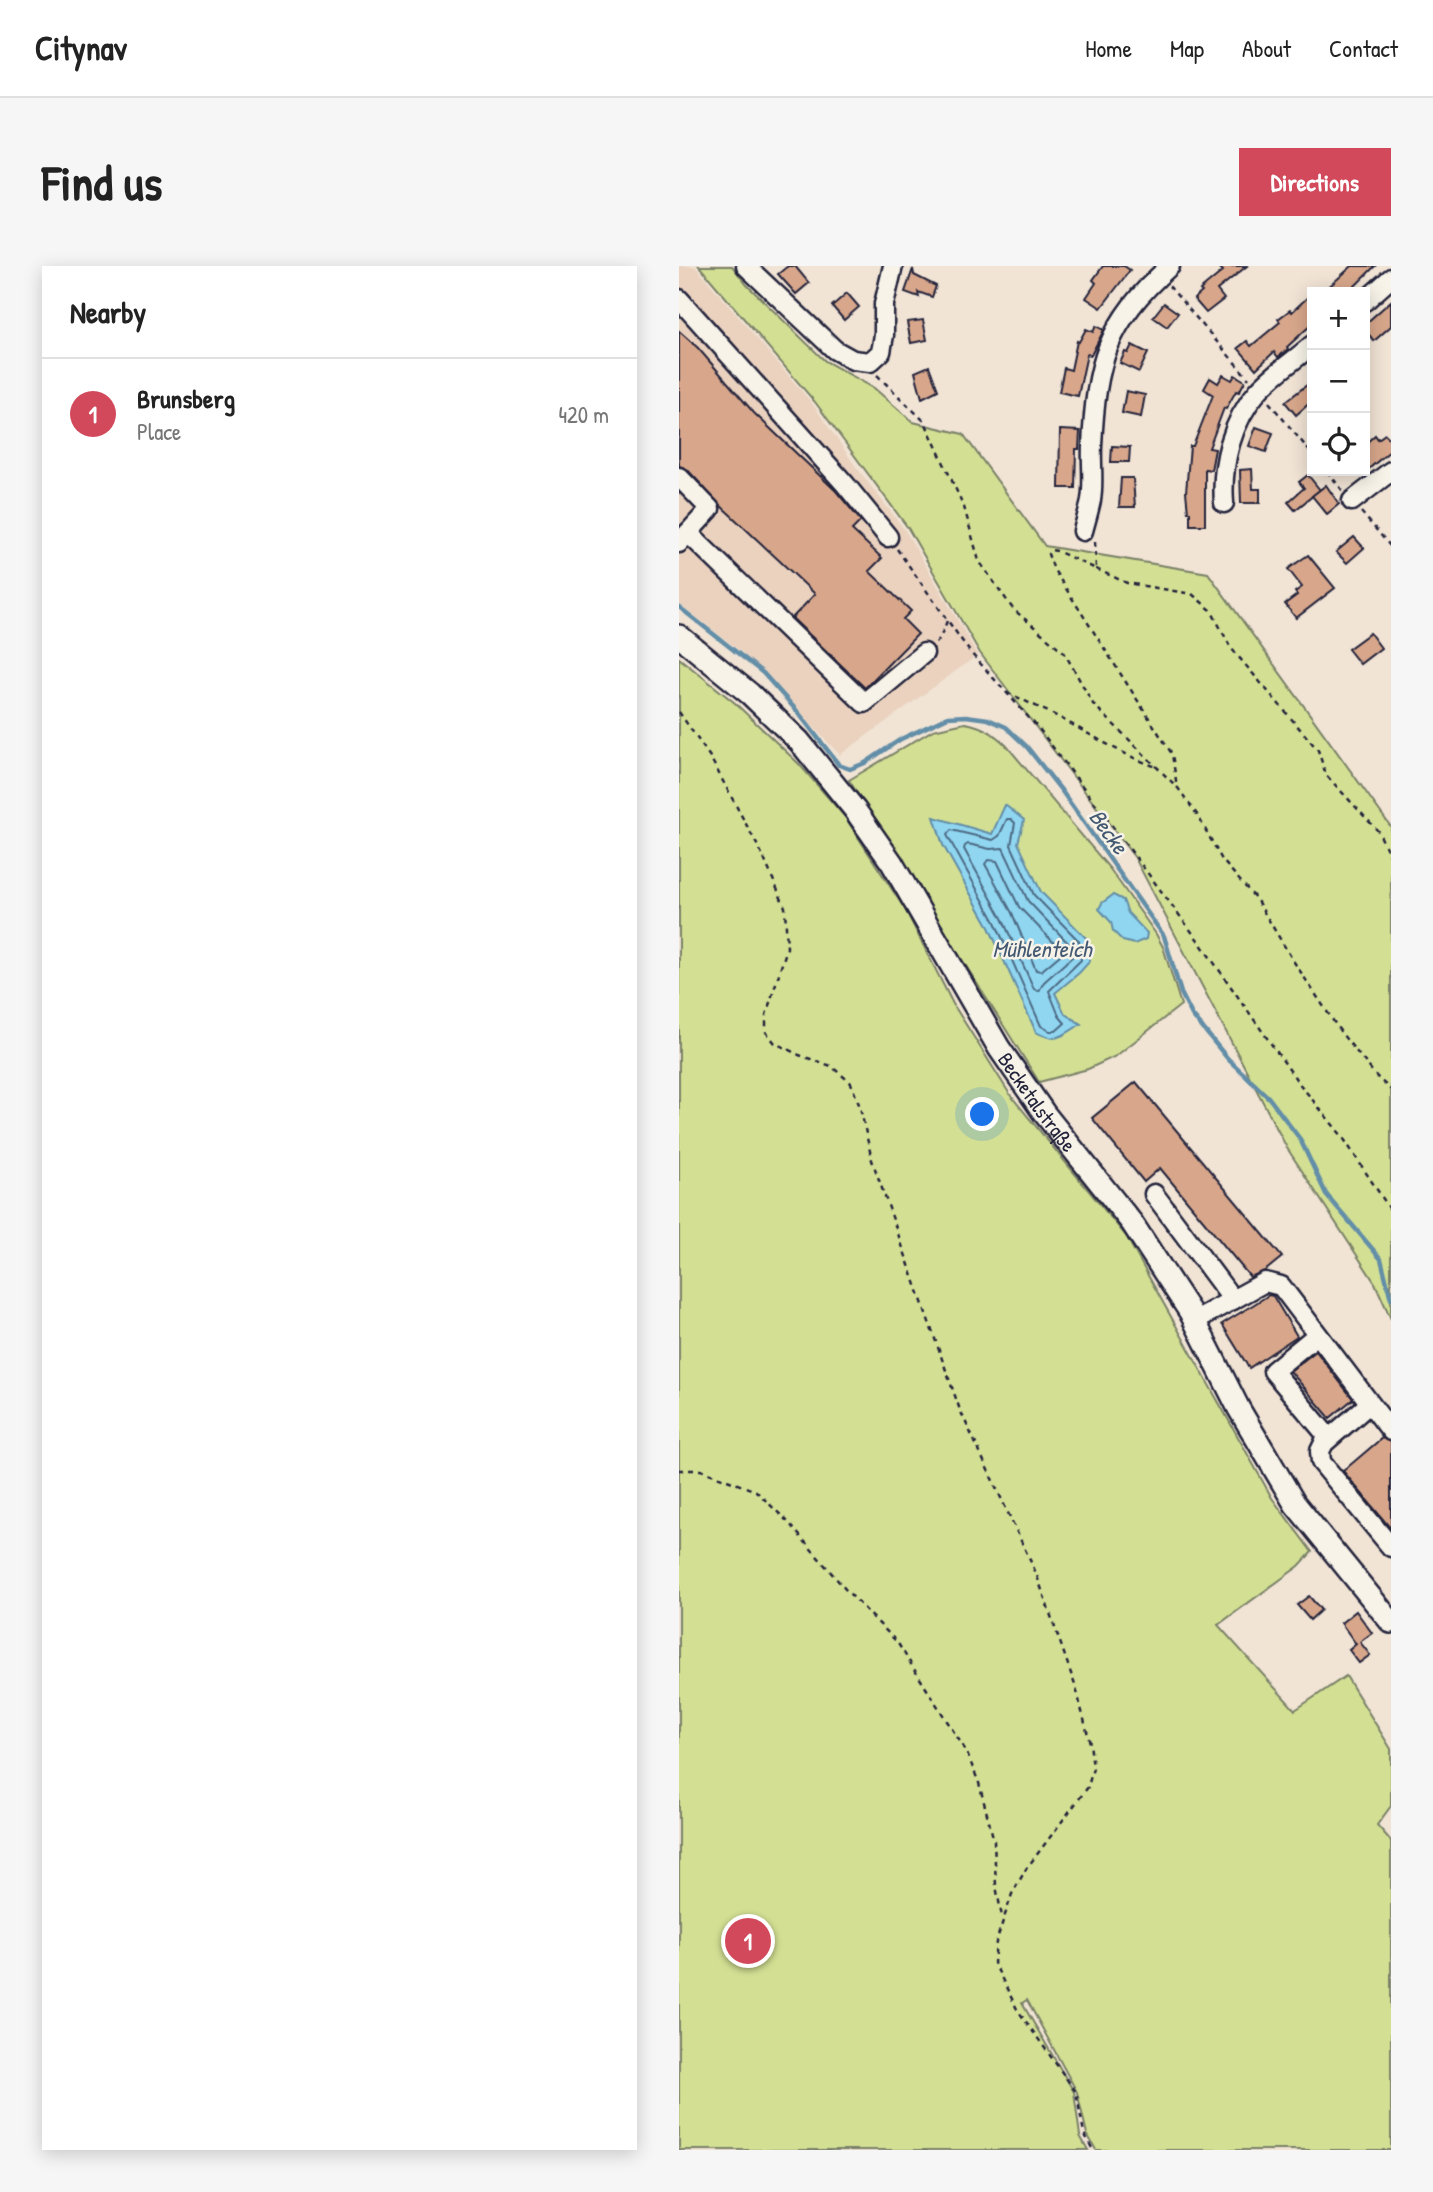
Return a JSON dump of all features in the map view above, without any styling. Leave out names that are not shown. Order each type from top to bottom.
[{"type":"main road","name":"Becketalstraße","points":[[679,636],[750,694],[799,741],[855,810],[892,863],[999,1048],[1044,1113],[1132,1223],[1194,1321],[1239,1409],[1295,1504],[1391,1622]]},
{"type":"street","points":[[746,266],[835,350],[853,360],[870,362],[881,352],[884,304],[893,266]]},
{"type":"street","points":[[1083,531],[1092,498],[1091,449],[1095,390],[1108,343],[1131,304],[1165,271]]},
{"type":"street","points":[[1370,297],[1391,278]]},
{"type":"street","points":[[679,299],[845,484],[888,537]]},
{"type":"street","points":[[1224,503],[1227,454],[1237,420],[1259,390],[1307,349]]},
{"type":"street","points":[[1352,501],[1391,471]]},
{"type":"street","points":[[679,477],[710,509],[683,538],[864,703],[924,653]]},
{"type":"street","points":[[1154,1195],[1233,1300]]},
{"type":"street","points":[[1194,1321],[1265,1282],[1281,1286],[1391,1431]]},
{"type":"street","points":[[1317,1335],[1273,1371],[1329,1438]]},
{"type":"street","points":[[1369,1404],[1329,1438],[1320,1451],[1321,1462],[1391,1547]]},
{"type":"path","points":[[1165,271],[1307,448]]},
{"type":"path","points":[[870,362],[879,378],[925,422],[964,507],[979,561],[1013,609],[1064,652],[1093,704],[1178,788],[1198,816],[1222,860],[1256,899],[1342,1034],[1391,1090]]},
{"type":"path","points":[[1083,531],[1094,539],[1096,569]]},
{"type":"path","points":[[888,537],[947,621],[1040,730],[1198,940],[1298,1082],[1342,1136],[1391,1210]]},
{"type":"path","points":[[1178,788],[1172,754],[1054,570],[1048,554],[1051,550],[1127,583],[1192,594],[1211,610],[1231,648],[1318,750],[1326,775],[1378,831],[1391,858]]},
{"type":"path","points":[[924,653],[940,639],[947,621]]},
{"type":"path","points":[[1004,690],[1062,719],[1095,740],[1157,768]]},
{"type":"path","points":[[679,712],[710,757],[762,854],[785,907],[787,948],[766,1015],[766,1031],[775,1043],[831,1066],[851,1083],[884,1195],[960,1410],[1036,1573],[1076,1688],[1090,1743],[1093,1768],[1088,1787],[1026,1869],[1011,1894],[1002,1917],[994,1963],[1017,2009],[1076,2092],[1084,2133],[1093,2150]]},
{"type":"path","points":[[679,1470],[701,1470],[756,1491],[789,1523],[846,1590],[898,1642],[966,1751],[979,1783],[994,1841],[996,1886],[1002,1917]]},
{"type":"shaded area","points":[[679,266],[695,266],[812,403],[905,530],[978,655],[840,755],[741,652],[679,604]]},
{"type":"green space","points":[[699,266],[732,266],[747,285],[825,361],[874,388],[913,422],[963,434],[1045,546],[1208,573],[1391,827],[1391,1319],[1375,1283],[1287,1148],[1135,858],[980,653],[908,528],[815,402]]},
{"type":"green space","points":[[679,658],[735,703],[799,764],[845,817],[906,911],[953,1004],[1011,1096],[1126,1236],[1272,1498],[1312,1552],[1299,1566],[1218,1625],[1295,1710],[1346,1676],[1391,1749],[1391,1806],[1377,1825],[1391,1841],[1391,2150],[1096,2150],[1087,2134],[1077,2092],[1027,2000],[1022,2003],[1074,2092],[1080,2136],[1088,2150],[679,2150]]},
{"type":"green space","points":[[965,723],[987,731],[1006,745],[1110,869],[1163,947],[1181,1005],[1116,1056],[1088,1069],[1039,1082],[849,780],[933,730]]},
{"type":"water","name":"Mühlenteich","points":[[1005,805],[1024,820],[1018,843],[1041,892],[1086,938],[1090,961],[1055,993],[1065,1014],[1081,1024],[1060,1037],[1043,1036],[1036,1032],[988,925],[943,845],[934,817],[992,834]]},
{"type":"water","points":[[1113,895],[1123,900],[1128,913],[1147,933],[1146,939],[1134,944],[1123,941],[1113,931],[1111,922],[1099,909],[1102,903]]},
{"type":"building","points":[[788,266],[795,266],[809,283],[796,294],[778,274]]},
{"type":"building","points":[[1103,266],[1124,266],[1130,270],[1101,308],[1086,298],[1096,283],[1093,280]]},
{"type":"building","points":[[1218,266],[1247,266],[1217,290],[1224,299],[1206,313],[1194,299],[1202,292],[1200,290],[1223,271]]},
{"type":"building","points":[[1352,266],[1375,266],[1354,287],[1329,287]]},
{"type":"building","points":[[913,269],[914,275],[936,286],[932,297],[918,292],[919,297],[905,292]]},
{"type":"building","points":[[847,293],[859,307],[844,320],[832,306]]},
{"type":"building","points":[[1307,298],[1307,329],[1278,357],[1274,352],[1256,369],[1238,348],[1247,341],[1251,346],[1280,322],[1278,319],[1290,310],[1292,312]]},
{"type":"building","points":[[1391,301],[1391,326],[1374,341],[1370,336],[1370,320]]},
{"type":"building","points":[[1164,303],[1178,313],[1167,327],[1153,317]]},
{"type":"building","points":[[923,320],[927,340],[911,343],[907,322]]},
{"type":"building","points":[[1096,326],[1104,330],[1091,355],[1087,354],[1078,396],[1059,392],[1064,368],[1071,370],[1077,341],[1079,342],[1086,329],[1093,332]]},
{"type":"building","points":[[679,331],[698,348],[754,413],[836,491],[861,521],[852,530],[882,558],[869,571],[911,611],[903,619],[918,634],[865,688],[792,618],[815,594],[720,505],[687,469],[679,466]]},
{"type":"building","points":[[1132,345],[1148,353],[1139,372],[1120,363]]},
{"type":"building","points":[[929,366],[938,390],[922,398],[915,372]]},
{"type":"building","points":[[1223,375],[1232,380],[1235,375],[1245,381],[1226,409],[1224,408],[1209,448],[1215,449],[1211,470],[1205,469],[1205,525],[1190,525],[1186,492],[1190,446],[1193,446],[1213,395],[1204,389],[1210,378],[1218,383]]},
{"type":"building","points":[[1307,385],[1307,405],[1296,415],[1285,402]]},
{"type":"building","points":[[1126,391],[1145,395],[1141,417],[1122,413]]},
{"type":"building","points":[[1256,427],[1273,433],[1266,452],[1249,446]]},
{"type":"building","points":[[1060,430],[1080,431],[1079,449],[1076,449],[1075,488],[1059,488]]},
{"type":"building","points":[[1385,434],[1391,440],[1391,450],[1370,468],[1370,440],[1375,435],[1378,439]]},
{"type":"building","points":[[1112,446],[1130,447],[1129,462],[1111,462]]},
{"type":"building","points":[[1252,469],[1253,489],[1260,489],[1260,503],[1241,503],[1240,470]]},
{"type":"building","points":[[1309,476],[1320,490],[1295,510],[1288,502],[1304,488],[1299,482]]},
{"type":"building","points":[[1121,478],[1133,478],[1135,507],[1119,507]]},
{"type":"building","points":[[1326,485],[1339,504],[1327,514],[1312,496]]},
{"type":"building","points":[[1354,537],[1364,548],[1347,563],[1336,552]]},
{"type":"building","points":[[1308,555],[1335,588],[1296,618],[1285,604],[1297,595],[1295,592],[1302,587],[1288,569]]},
{"type":"building","points":[[1370,633],[1381,648],[1360,664],[1348,649]]},
{"type":"building","points":[[1136,1082],[1282,1257],[1265,1271],[1250,1277],[1160,1168],[1144,1182],[1092,1118]]},
{"type":"building","points":[[1269,1295],[1273,1296],[1297,1336],[1249,1368],[1222,1324]]},
{"type":"building","points":[[1316,1351],[1353,1399],[1330,1418],[1290,1371]]},
{"type":"building","points":[[1382,1438],[1391,1442],[1391,1529],[1343,1471]]},
{"type":"building","points":[[1309,1596],[1321,1610],[1310,1620],[1297,1605]]},
{"type":"building","points":[[1356,1611],[1372,1633],[1360,1642],[1370,1655],[1359,1663],[1349,1650],[1356,1644],[1341,1623]]},
{"type":"waterway","name":"Becke","points":[[679,607],[763,673],[839,765],[850,769],[865,763],[901,739],[948,717],[988,719],[1006,727],[1027,747],[1061,790],[1164,936],[1181,993],[1192,1015],[1228,1059],[1269,1098],[1300,1139],[1326,1194],[1381,1259],[1391,1299]]},
{"type":"place","name":"Brunsberg","points":[[748,1941]]}]
